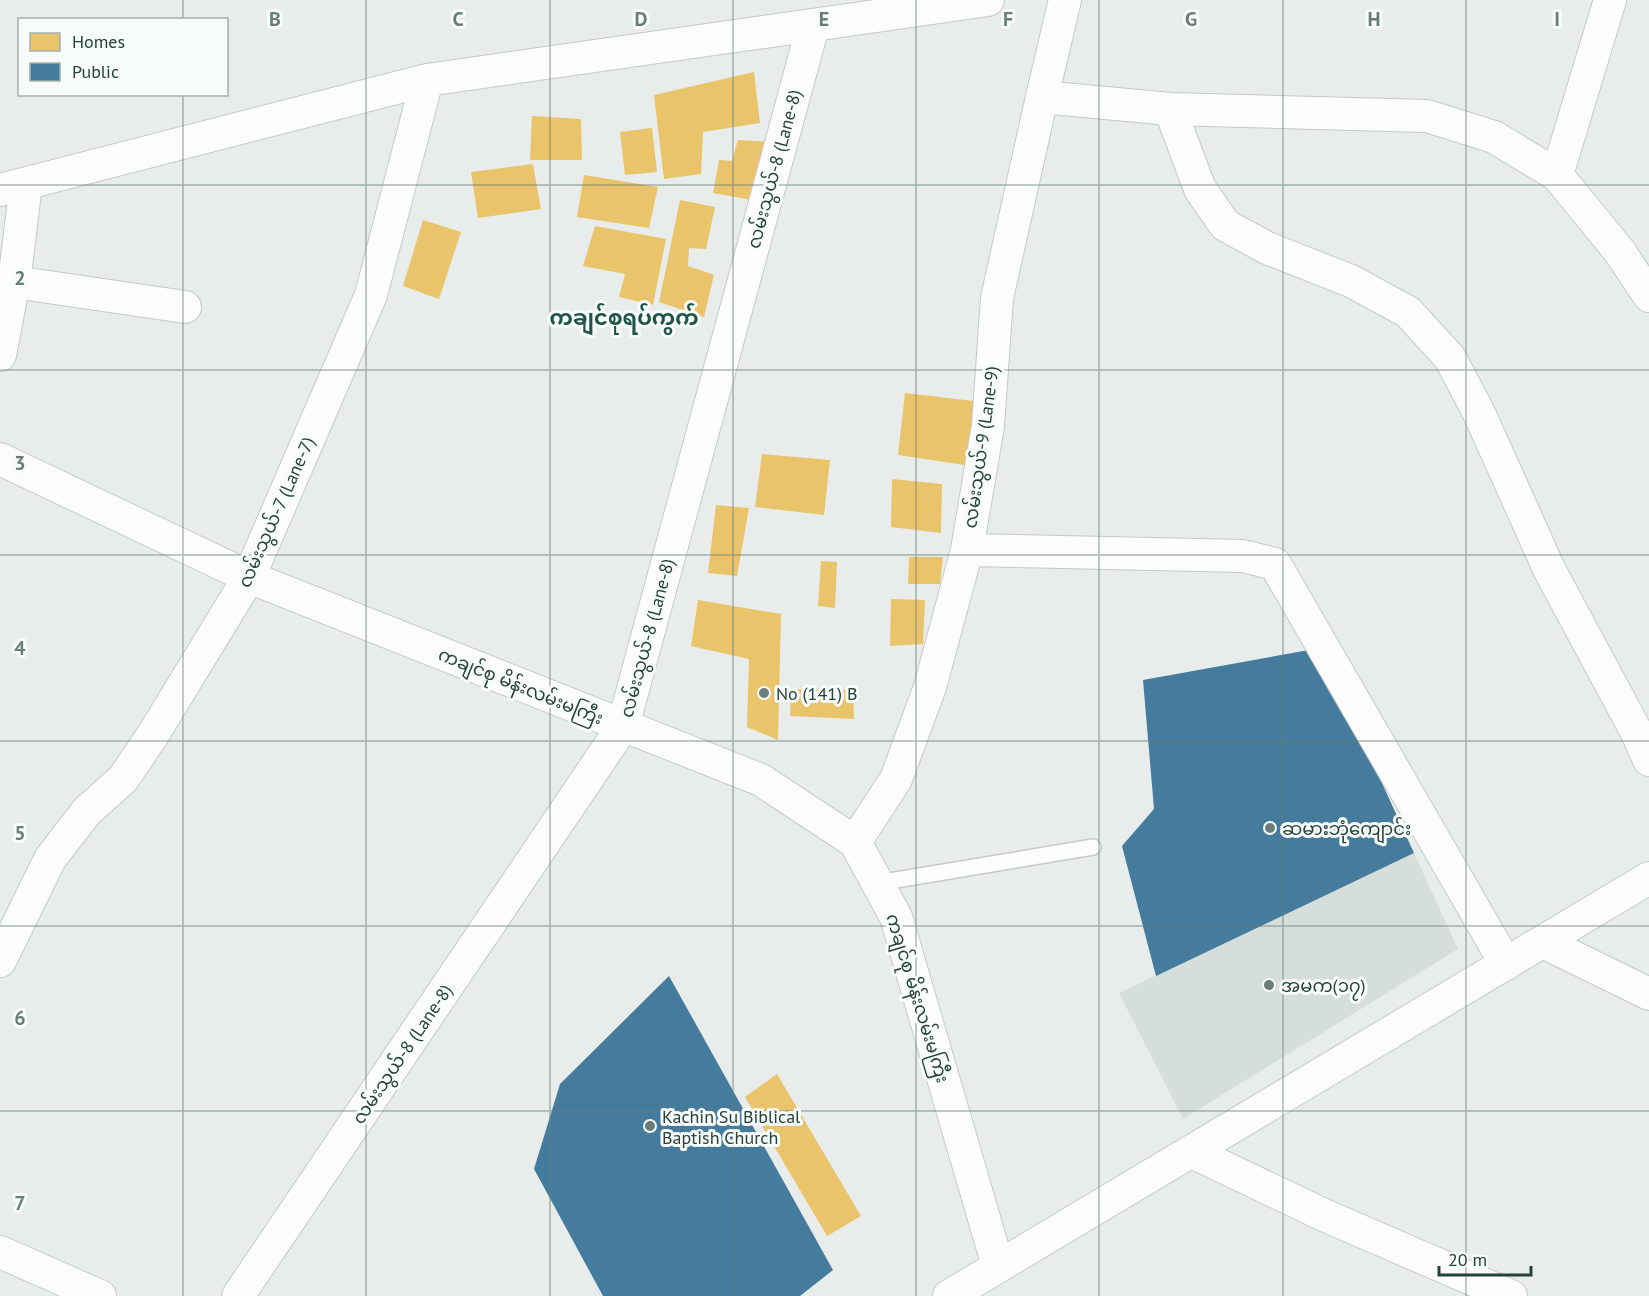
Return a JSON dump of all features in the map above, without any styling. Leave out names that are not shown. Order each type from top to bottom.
[{"type":"street","points":[[0,355],[14,282],[13,187],[427,80],[988,0]]},
{"type":"street","name":"လမ်းသွယ်-9 (Lane-9)","points":[[855,842],[896,779],[930,687],[967,550],[988,426],[998,298],[1065,0]]},
{"type":"street","points":[[1557,175],[1610,0]]},
{"type":"street","name":"လမ်းသွယ်-8 (Lane-8)","points":[[238,1296],[623,726],[813,26]]},
{"type":"street","name":"လမ်းသွယ်-7 (Lane-7)","points":[[0,961],[50,859],[87,811],[123,779],[154,733],[249,577],[372,296],[427,80]]},
{"type":"street","points":[[1042,97],[1170,109],[1427,116],[1494,137],[1557,175],[1620,252],[1649,296]]},
{"type":"street","points":[[1170,109],[1200,189],[1225,225],[1267,248],[1351,281],[1408,312],[1450,358],[1479,413],[1549,569],[1637,733],[1649,760]]},
{"type":"street","points":[[14,282],[185,307]]},
{"type":"street","name":"ကချင်စု မိန်းလမ်းမကြီး","points":[[0,459],[249,577],[761,780],[855,842],[896,917],[998,1266]]},
{"type":"street","points":[[967,550],[1243,556],[1275,564],[1506,964]]},
{"type":"street","points":[[950,1296],[1649,878]]},
{"type":"street","points":[[1543,942],[1649,994]]},
{"type":"street","points":[[1192,1152],[1326,1216],[1511,1296]]},
{"type":"street","points":[[0,1252],[100,1296]]},
{"type":"lane","points":[[878,884],[1093,847]]},
{"type":"shaded area","name":"အမက(၁၇)","points":[[1414,853],[1458,949],[1183,1119],[1119,993]]},
{"type":"building: Homes","points":[[754,72],[760,123],[703,132],[701,174],[664,179],[654,95]]},
{"type":"building: Homes","points":[[532,116],[581,119],[582,160],[530,160]]},
{"type":"building: Homes","points":[[652,128],[657,172],[625,175],[620,132]]},
{"type":"building: Homes","points":[[738,140],[775,142],[758,201],[713,193],[719,160],[732,161]]},
{"type":"building: Homes","points":[[533,164],[541,209],[478,218],[471,172]]},
{"type":"building: Homes","points":[[584,175],[658,187],[649,228],[577,217]]},
{"type":"building: Homes","points":[[680,200],[715,207],[706,249],[689,248],[688,266],[714,275],[704,317],[659,302]]},
{"type":"building: Homes","points":[[423,220],[461,232],[439,299],[403,286]]},
{"type":"building: Homes","points":[[595,226],[666,239],[653,305],[619,297],[625,274],[583,266]]},
{"type":"building: Homes","points":[[905,393],[982,402],[971,466],[898,455]]},
{"type":"building: Homes","points":[[762,454],[830,460],[824,515],[755,507]]},
{"type":"building: Homes","points":[[892,479],[942,484],[941,533],[891,527]]},
{"type":"building: Homes","points":[[716,505],[749,508],[737,576],[708,573]]},
{"type":"building: Homes","points":[[909,557],[943,557],[940,584],[908,584]]},
{"type":"building: Homes","points":[[821,561],[837,562],[835,608],[818,606]]},
{"type":"building: Homes","points":[[891,599],[925,600],[923,644],[890,646]]},
{"type":"building: Homes","name":"No (141) B","points":[[698,600],[781,614],[778,740],[747,727],[749,659],[691,646]]},
{"type":"building: Homes","points":[[791,689],[853,690],[854,719],[790,716]]},
{"type":"building: Homes","points":[[777,1074],[861,1216],[827,1236],[745,1097]]},
{"type":"building: Public","name":"ဆမားဘုံကျောင်း","points":[[1320,648],[1414,853],[1156,976],[1122,846],[1154,809],[1143,680]]},
{"type":"building: Public","name":"Kachin Su Biblical Baptish Church","points":[[669,976],[833,1270],[800,1296],[603,1296],[534,1169],[560,1084]]},
{"type":"place","name":"No (141) B","points":[[764,693]]},
{"type":"place","name":"ဆမားဘုံကျောင်း","points":[[1270,828]]},
{"type":"place","name":"အမက(၁၇)","points":[[1269,985]]},
{"type":"place","name":"Kachin Su Biblical Baptish Church","points":[[650,1126]]},
{"type":"district","name":"ကချင်စုရပ်ကွက်","points":[[624,317]]}]
